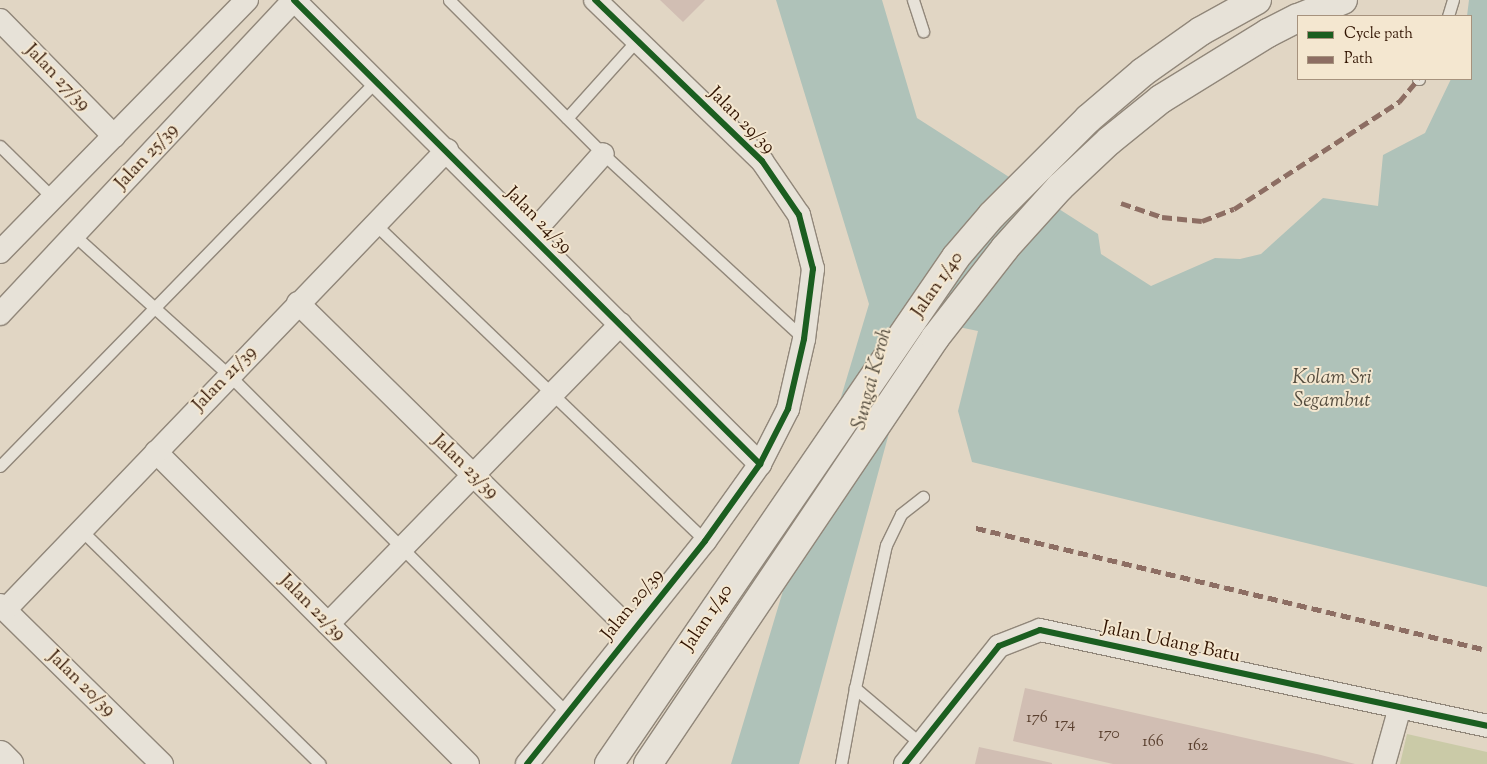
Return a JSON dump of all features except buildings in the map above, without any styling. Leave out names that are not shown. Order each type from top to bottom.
[{"type":"main road","name":"Jalan 1/40","points":[[609,764],[956,258],[992,215],[1088,119],[1143,72],[1201,31],[1257,0]]},
{"type":"main road","points":[[1306,15],[1343,0]]},
{"type":"main road","name":"Jalan 1/40","points":[[648,764],[935,338],[1005,248],[1060,187],[1109,140],[1161,100],[1210,67],[1297,19]]},
{"type":"main road","points":[[0,755],[8,764]]},
{"type":"street","name":"Jalan 25/39","points":[[0,252],[247,0]]},
{"type":"street","name":"Jalan 25/39","points":[[0,314],[294,0]]},
{"type":"street","name":"Jalan 24/39","points":[[294,0],[760,464]]},
{"type":"street","name":"Jalan 29/39","points":[[595,0],[762,161],[799,215],[812,269],[804,339],[788,409],[760,464]]},
{"type":"street","name":"Jalan 27/39","points":[[0,20],[114,136]]},
{"type":"street","name":"Jalan 21/39","points":[[2,607],[81,530],[446,150]]},
{"type":"street","points":[[531,235],[603,154]]},
{"type":"street","name":"Jalan 23/39","points":[[298,303],[632,631]]},
{"type":"street","points":[[328,624],[621,324]]},
{"type":"street","name":"Jalan 22/39","points":[[156,452],[468,764]]},
{"type":"street","name":"Jalan 20/39","points":[[528,764],[705,541],[760,464]]},
{"type":"street","name":"Jalan 20/39","points":[[2,607],[162,764]]},
{"type":"street","name":"Jalan Udang Batu","points":[[904,764],[999,646],[1040,630],[1487,726]]},
{"type":"street","points":[[1384,764],[1400,707]]},
{"type":"lane","points":[[449,0],[603,154],[804,339]]},
{"type":"lane","points":[[913,0],[923,31]]},
{"type":"lane","points":[[1448,15],[1452,0]]},
{"type":"lane","points":[[567,118],[637,40]]},
{"type":"lane","points":[[0,466],[376,81]]},
{"type":"lane","points":[[0,146],[53,198]]},
{"type":"lane","points":[[375,224],[705,541]]},
{"type":"lane","points":[[74,235],[229,375],[404,547],[568,714]]},
{"type":"lane","points":[[841,764],[855,688],[886,545],[901,514],[923,497]]},
{"type":"lane","points":[[81,530],[320,764]]},
{"type":"lane","points":[[855,688],[921,744]]},
{"type":"green space","points":[[1407,734],[1487,752],[1487,764],[1400,764]]},
{"type":"water","name":"Kolam Sri Segambut","points":[[776,0],[882,0],[917,118],[1098,234],[1101,254],[1151,286],[1215,258],[1240,259],[1261,254],[1323,198],[1378,206],[1383,155],[1425,133],[1451,80],[1472,80],[1472,15],[1467,15],[1469,0],[1487,0],[1487,587],[972,462],[958,411],[978,331],[920,319],[799,764],[731,764],[869,304]]},
{"type":"marked path","points":[[1121,203],[1162,217],[1202,221],[1234,209],[1399,102],[1417,80]]},
{"type":"marked path","points":[[976,528],[1487,650]]},
{"type":"cycle path","points":[[294,0],[760,464]]},
{"type":"cycle path","points":[[527,764],[705,541],[760,464],[788,409],[804,339],[813,269],[799,215],[762,161],[595,0]]},
{"type":"cycle path","points":[[905,764],[999,646],[1040,630],[1487,726]]},
{"type":"water label","name":"Sungai Keroh","points":[[873,379]]}]
